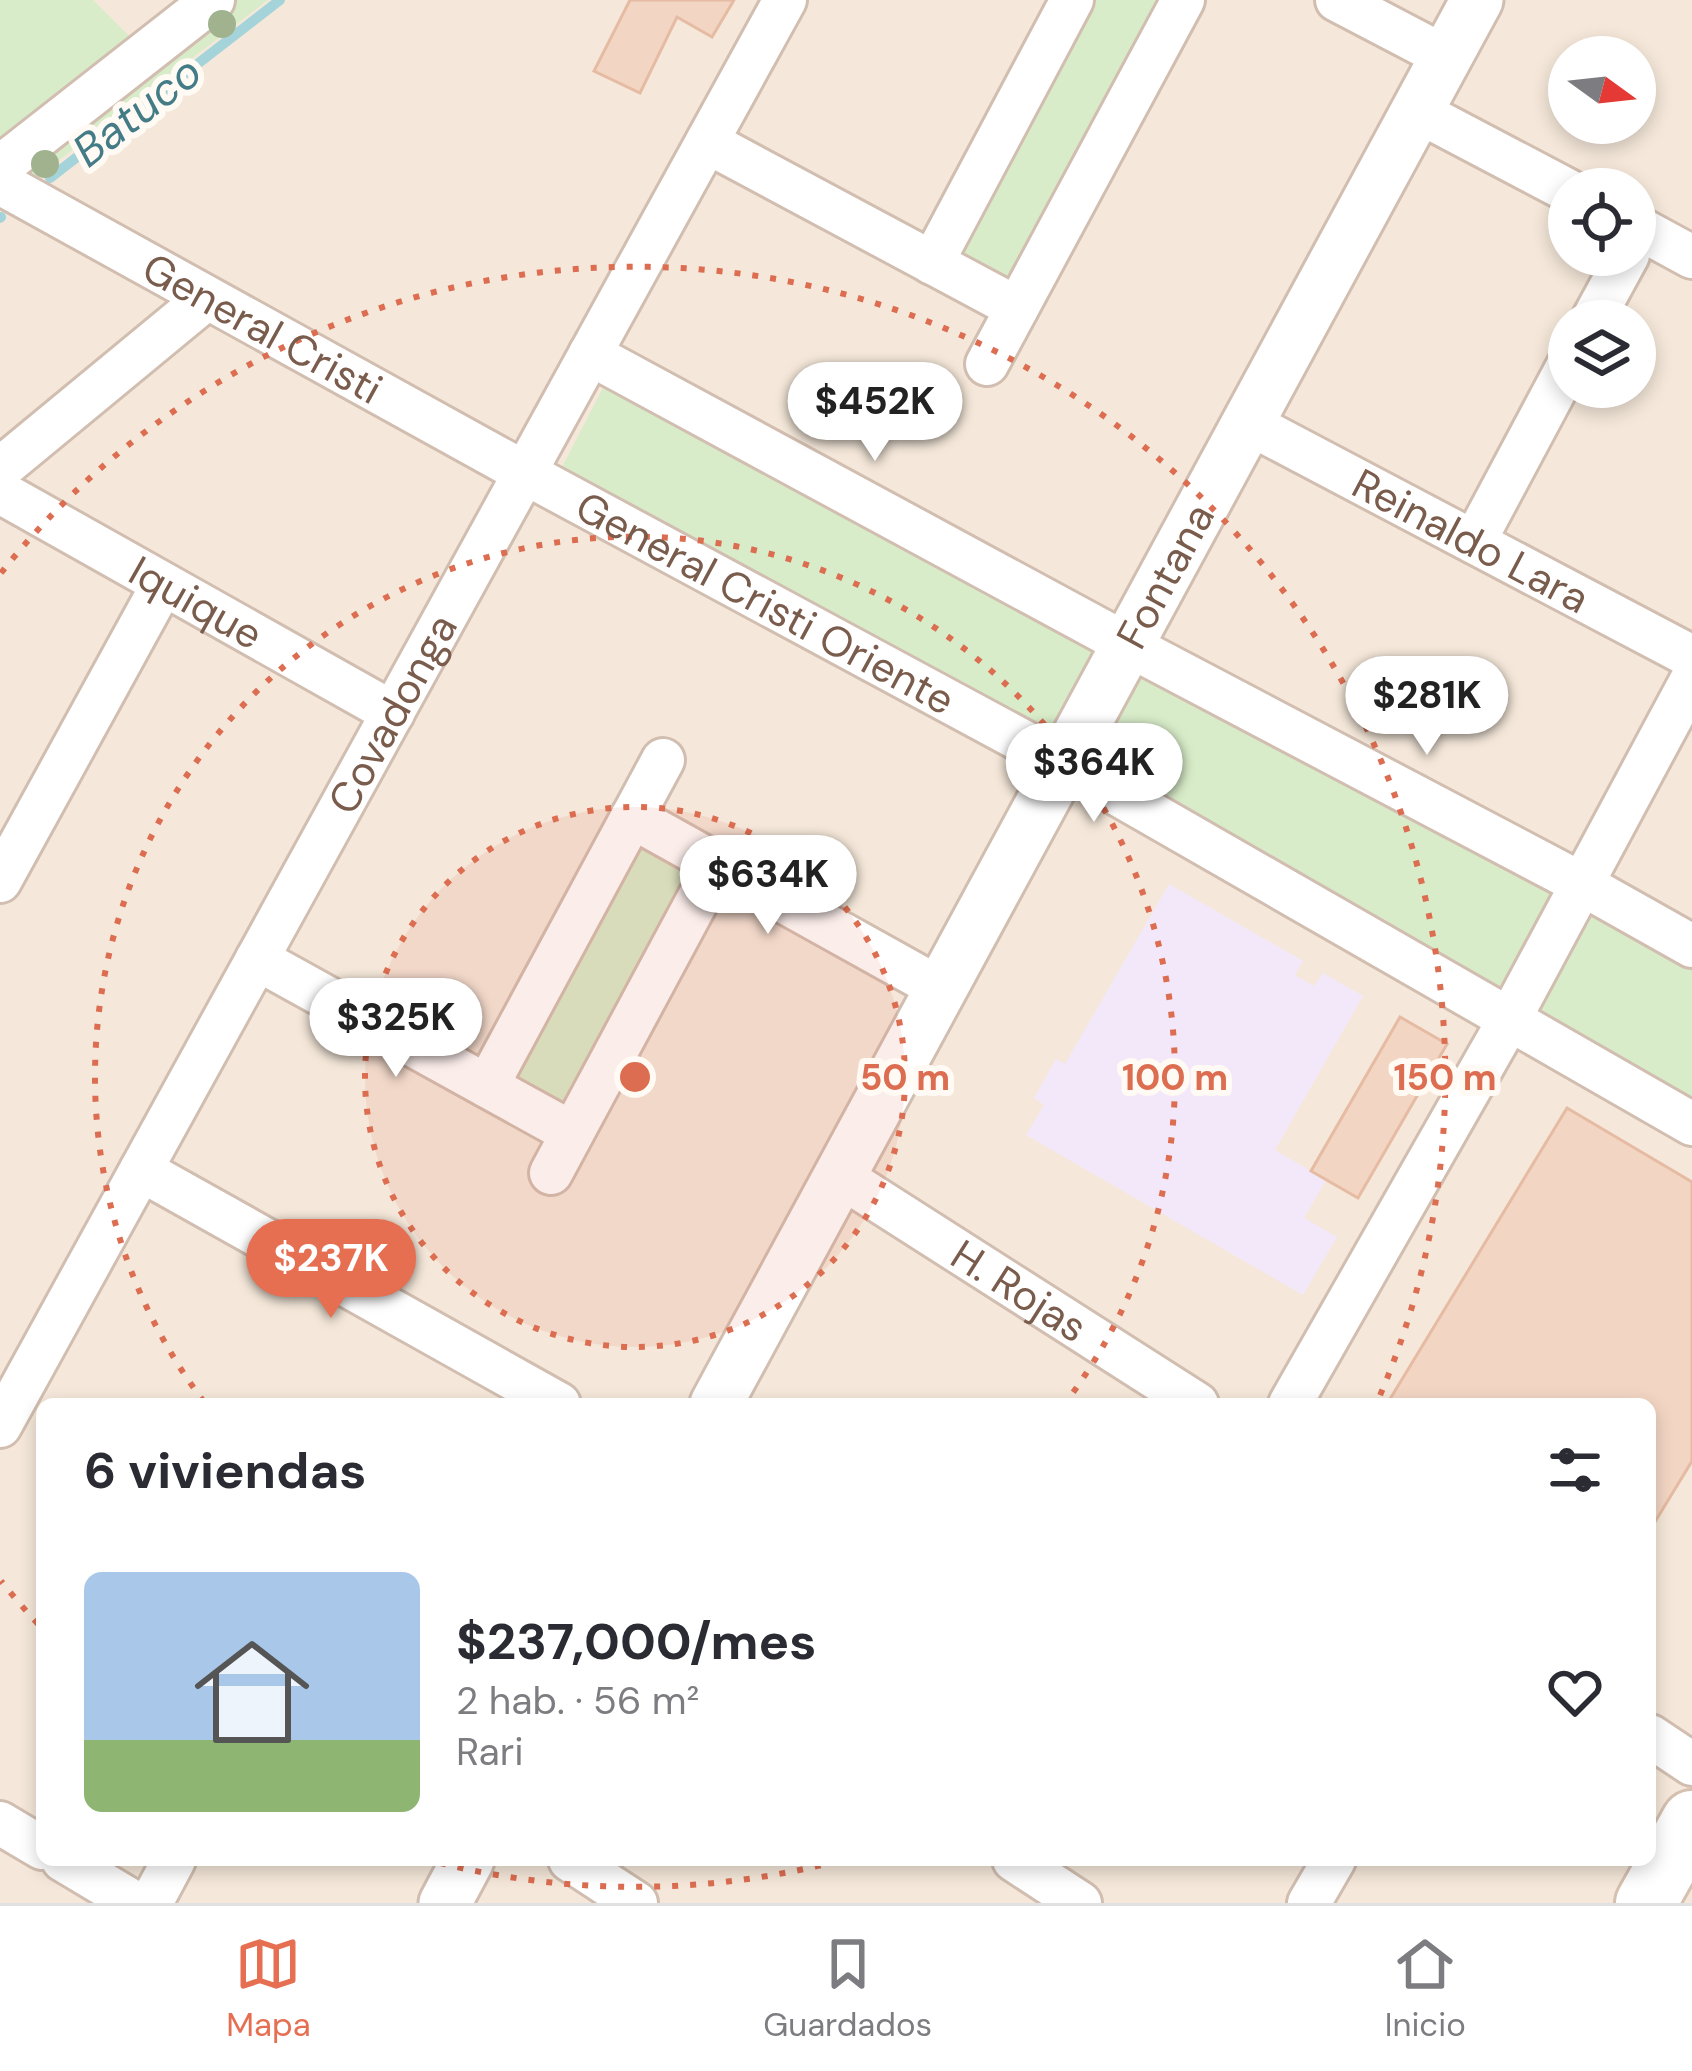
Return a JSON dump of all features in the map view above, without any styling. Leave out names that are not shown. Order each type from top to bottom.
[{"type":"main road","points":[[1646,1903],[1692,1821]]},
{"type":"street","points":[[0,167],[213,0]]},
{"type":"street","name":"Covadonga","points":[[0,1426],[785,0]]},
{"type":"street","points":[[932,263],[1072,0]]},
{"type":"street","points":[[987,364],[1183,0]]},
{"type":"street","points":[[1337,0],[1446,57]]},
{"type":"street","name":"Fontana","points":[[729,1398],[840,1176],[1477,0]]},
{"type":"street","points":[[1418,110],[1548,180]]},
{"type":"street","points":[[707,142],[1017,308]]},
{"type":"street","name":"General Cristi","points":[[0,183],[525,473]]},
{"type":"street","points":[[1656,245],[1692,257]]},
{"type":"street","points":[[0,469],[207,298]]},
{"type":"street","points":[[590,354],[1692,946]]},
{"type":"street","points":[[1474,542],[1548,403]]},
{"type":"street","name":"Reinaldo Lara","points":[[1248,423],[1692,657]]},
{"type":"street","name":"General Cristi Oriente","points":[[525,473],[1065,764],[1692,1124]]},
{"type":"street","name":"Iquique","points":[[0,493],[393,713]]},
{"type":"street","points":[[0,881],[163,584]]},
{"type":"street","points":[[1293,1398],[1509,1020],[1692,680]]},
{"type":"street","points":[[487,1086],[662,760]]},
{"type":"street","points":[[0,822],[56,780]]},
{"type":"street","points":[[632,818],[941,989]]},
{"type":"street","points":[[551,1173],[717,865]]},
{"type":"street","points":[[257,959],[572,1133]]},
{"type":"street","points":[[141,1170],[549,1398]]},
{"type":"street","name":"H. Rojas","points":[[840,1176],[1188,1398]]},
{"type":"street","points":[[1656,1740],[1692,1764]]},
{"type":"street","points":[[0,1822],[36,1843]]},
{"type":"street","points":[[74,1866],[135,1903]]},
{"type":"street","points":[[151,1903],[171,1866]]},
{"type":"street","points":[[445,1903],[465,1866]]},
{"type":"street","points":[[579,1866],[636,1903]]},
{"type":"street","points":[[1309,1903],[1331,1866]]},
{"type":"street","points":[[1018,1873],[1080,1903]]},
{"type":"shaded area","points":[[0,0],[1692,0],[1692,1903],[0,1903]]},
{"type":"shaded area","points":[[1169,884],[1303,961],[1295,975],[1314,986],[1323,973],[1363,996],[1275,1150],[1326,1180],[1304,1218],[1337,1237],[1303,1295],[1026,1135],[1044,1105],[1034,1098],[1056,1059],[1065,1064]]},
{"type":"green space","points":[[0,0],[93,0],[136,43],[0,140]]},
{"type":"green space","points":[[237,0],[268,0],[28,184],[10,175]]},
{"type":"green space","points":[[1084,0],[1171,0],[1014,298],[943,259]]},
{"type":"green space","points":[[607,380],[1692,965],[1692,1102],[562,467]]},
{"type":"green space","points":[[636,837],[699,872],[566,1117],[504,1080]]},
{"type":"building","points":[[630,0],[734,0],[712,37],[677,17],[640,93],[594,71]]},
{"type":"building","points":[[1400,1017],[1447,1044],[1358,1198],[1311,1171]]},
{"type":"building","points":[[1567,1108],[1692,1182],[1692,1461],[1656,1520],[1656,1398],[1391,1398]]},
{"type":"waterway","name":"Batuco","points":[[50,178],[280,0]]}]
